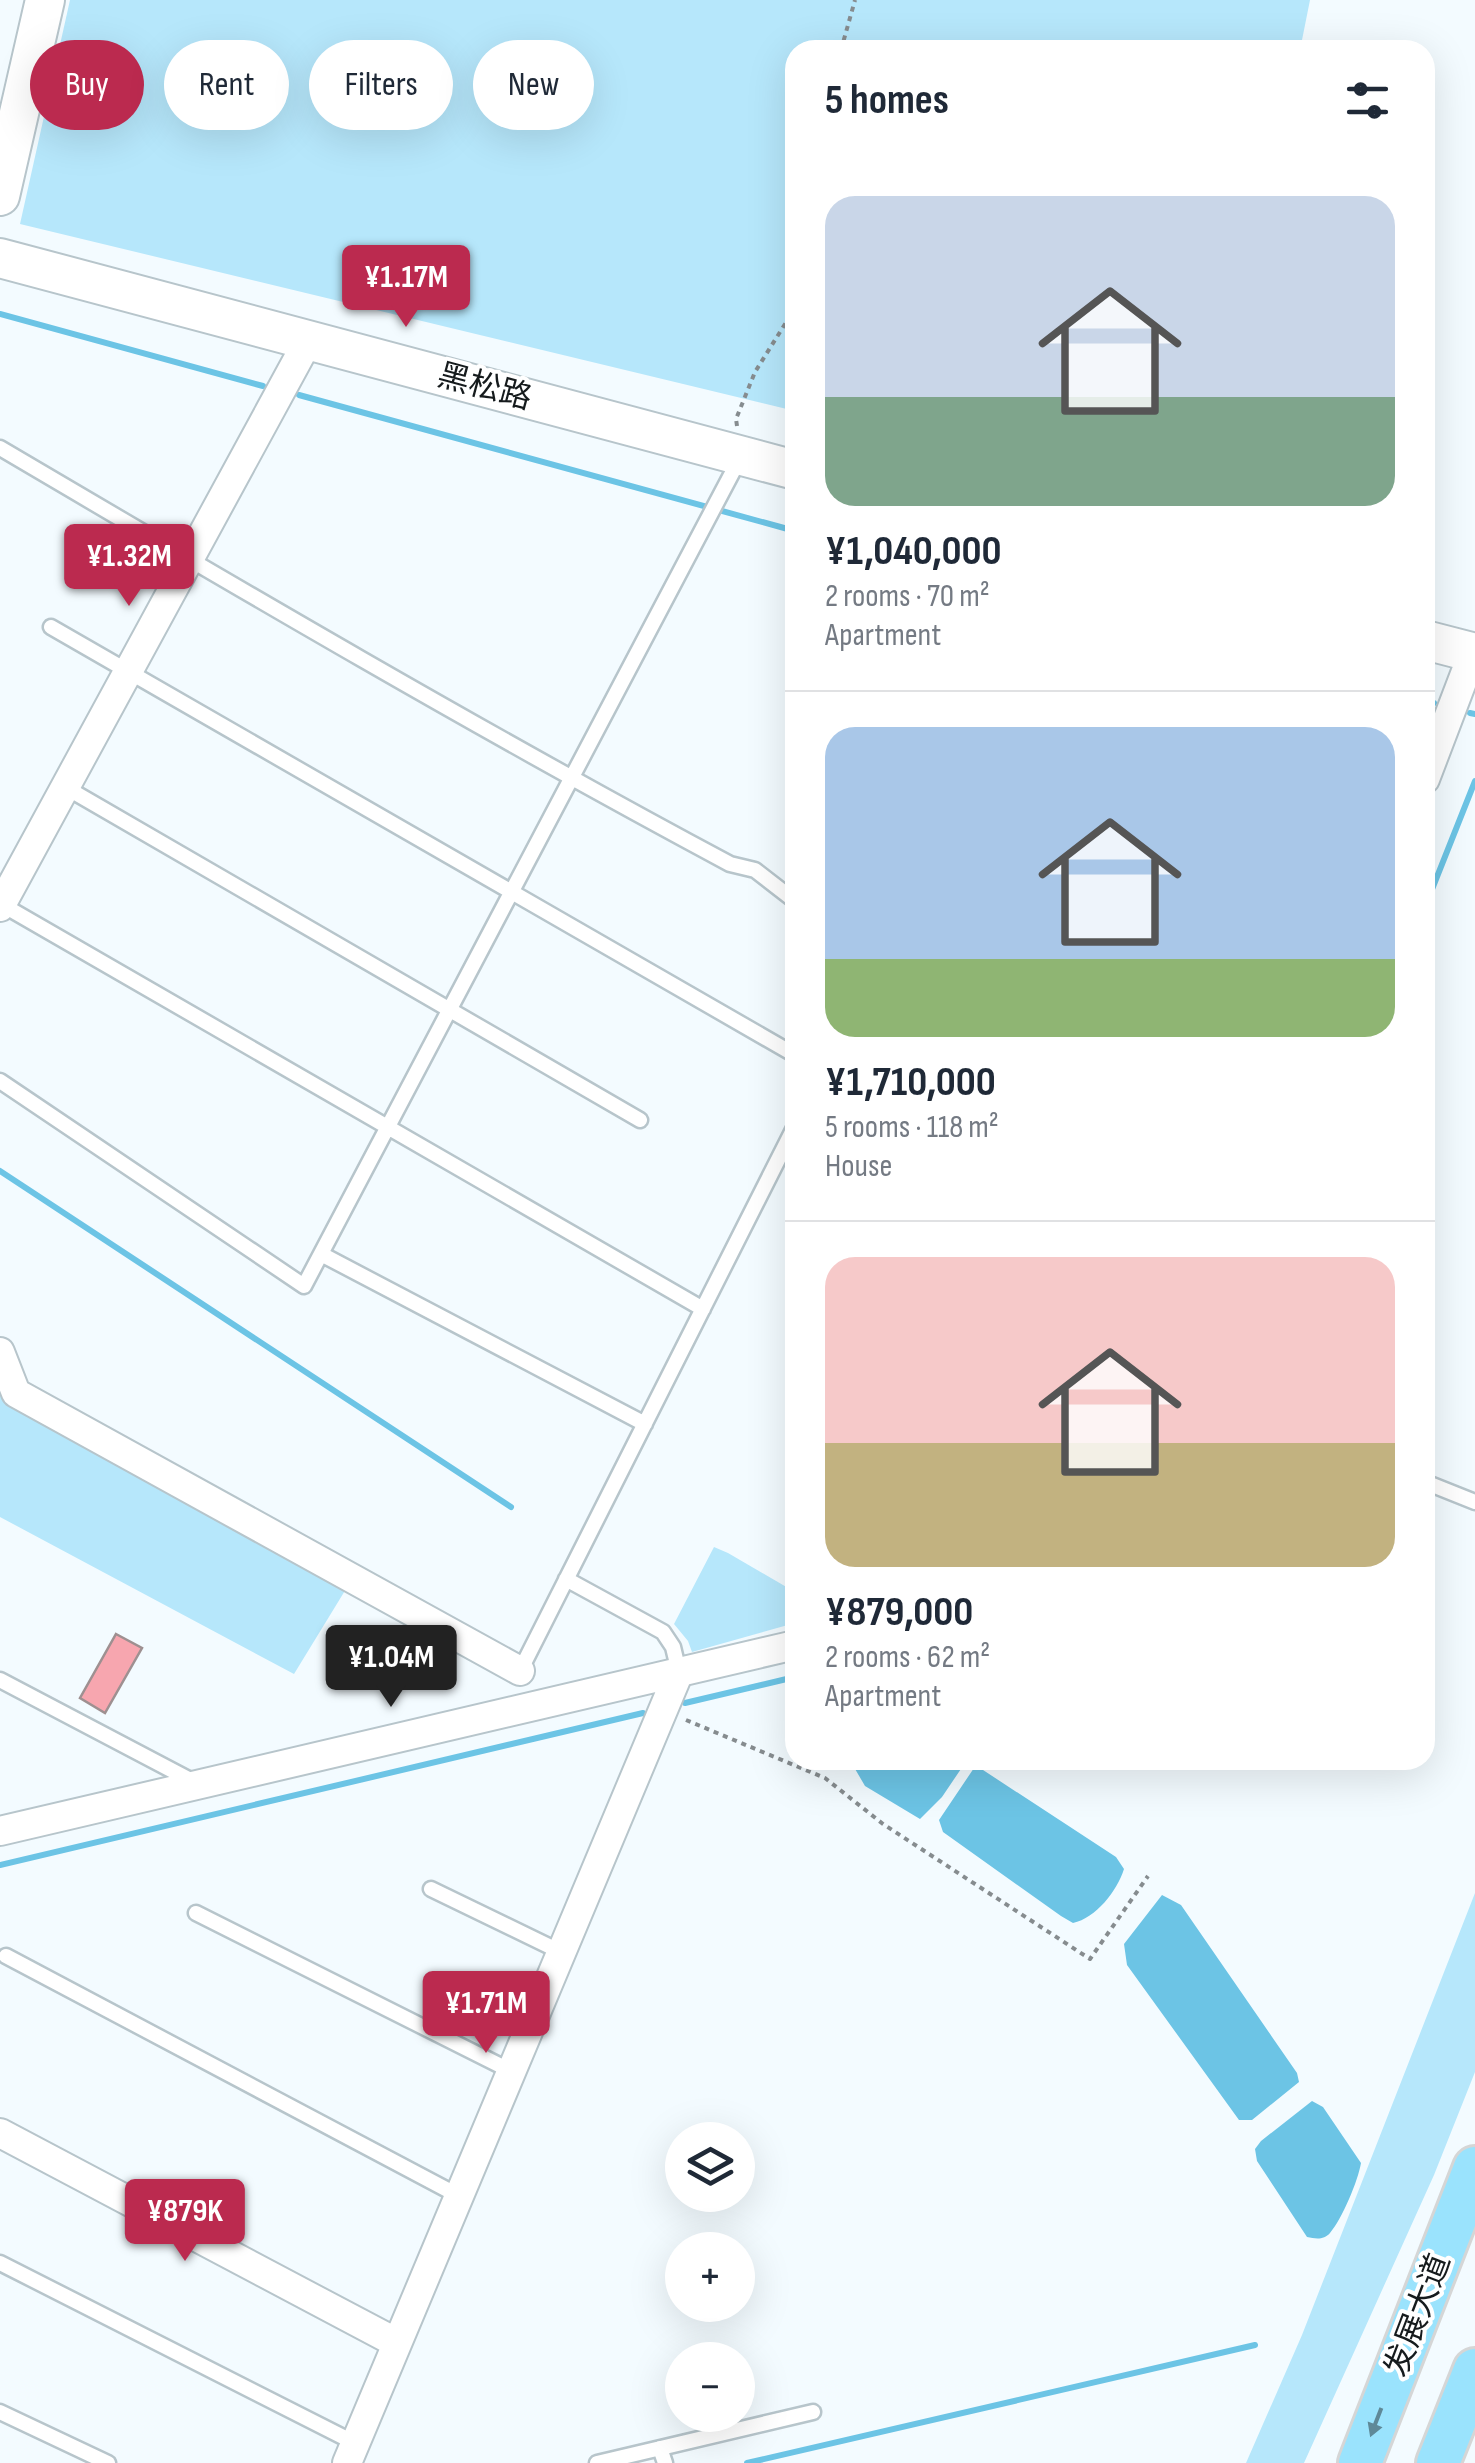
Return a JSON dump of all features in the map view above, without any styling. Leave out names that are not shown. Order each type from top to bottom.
[{"type":"main road","name":"发展大道","points":[[1360,2463],[1475,2168]]},
{"type":"main road","points":[[1438,2463],[1475,2370]]},
{"type":"street","points":[[0,196],[45,0]]},
{"type":"street","name":"黑松路","points":[[0,258],[785,467]]},
{"type":"street","points":[[1,906],[309,339]]},
{"type":"street","points":[[1435,643],[1474,653],[1435,753]]},
{"type":"street","points":[[0,1352],[16,1393],[520,1671]]},
{"type":"street","points":[[0,1831],[785,1648]]},
{"type":"street","points":[[351,2453],[679,1672]]},
{"type":"street","points":[[0,2134],[397,2343]]},
{"type":"lane","points":[[0,448],[570,779],[730,864],[755,870],[785,893]]},
{"type":"lane","points":[[0,1082],[304,1286],[741,456]]},
{"type":"lane","points":[[50,627],[785,1050]]},
{"type":"lane","points":[[65,788],[640,1120]]},
{"type":"lane","points":[[1,906],[703,1309]]},
{"type":"lane","points":[[520,1671],[785,1146]]},
{"type":"lane","points":[[321,1254],[645,1424]]},
{"type":"lane","points":[[1435,1486],[1475,1502]]},
{"type":"lane","points":[[566,1580],[662,1632],[673,1647],[679,1672]]},
{"type":"lane","points":[[0,1680],[198,1784]]},
{"type":"lane","points":[[431,1888],[561,1952]]},
{"type":"lane","points":[[196,1913],[511,2071]]},
{"type":"lane","points":[[6,1956],[459,2196]]},
{"type":"lane","points":[[0,2263],[351,2453]]},
{"type":"lane","points":[[0,2412],[108,2463]]},
{"type":"lane","points":[[598,2463],[662,2456],[813,2412]]},
{"type":"path","points":[[844,40],[855,0]]},
{"type":"path","points":[[741,456],[736,420],[755,372],[785,324]]},
{"type":"path","points":[[663,1711],[785,1762]]},
{"type":"path","points":[[805,1770],[824,1778],[883,1824],[1090,1959],[1148,1876]]},
{"type":"shaded area","points":[[70,0],[1310,0],[1302,40],[785,40],[785,409],[20,224],[41,130],[144,130],[144,40],[61,40]]},
{"type":"shaded area","points":[[0,1387],[346,1589],[294,1674],[0,1517]]},
{"type":"shaded area","points":[[714,1547],[785,1586],[785,1626],[692,1652],[674,1624]]},
{"type":"shaded area","points":[[856,1770],[960,1770],[942,1797],[920,1819],[865,1786]]},
{"type":"shaded area","points":[[973,1770],[983,1770],[1116,1857],[1124,1869],[1097,1910],[1073,1923],[943,1832],[939,1820]]},
{"type":"shaded area","points":[[1475,1893],[1475,2072],[1434,2175],[1304,2463],[1246,2463],[1302,2335]]},
{"type":"shaded area","points":[[1162,1895],[1181,1905],[1297,2073],[1299,2082],[1252,2120],[1239,2120],[1127,1965],[1124,1944]]},
{"type":"shaded area","points":[[1312,2101],[1323,2107],[1361,2163],[1339,2219],[1330,2233],[1320,2238],[1307,2237],[1257,2161],[1255,2149]]},
{"type":"building","points":[[116,1634],[142,1648],[105,1713],[80,1698]]},
{"type":"waterway","points":[[0,314],[263,386]]},
{"type":"waterway","points":[[299,395],[785,528]]},
{"type":"waterway","points":[[1470,713],[1475,714]]},
{"type":"waterway","points":[[1435,882],[1475,781]]},
{"type":"waterway","points":[[0,1171],[511,1507]]},
{"type":"waterway","points":[[685,1703],[785,1679]]},
{"type":"waterway","points":[[0,1865],[643,1713]]},
{"type":"waterway","points":[[747,2463],[1255,2345]]}]
